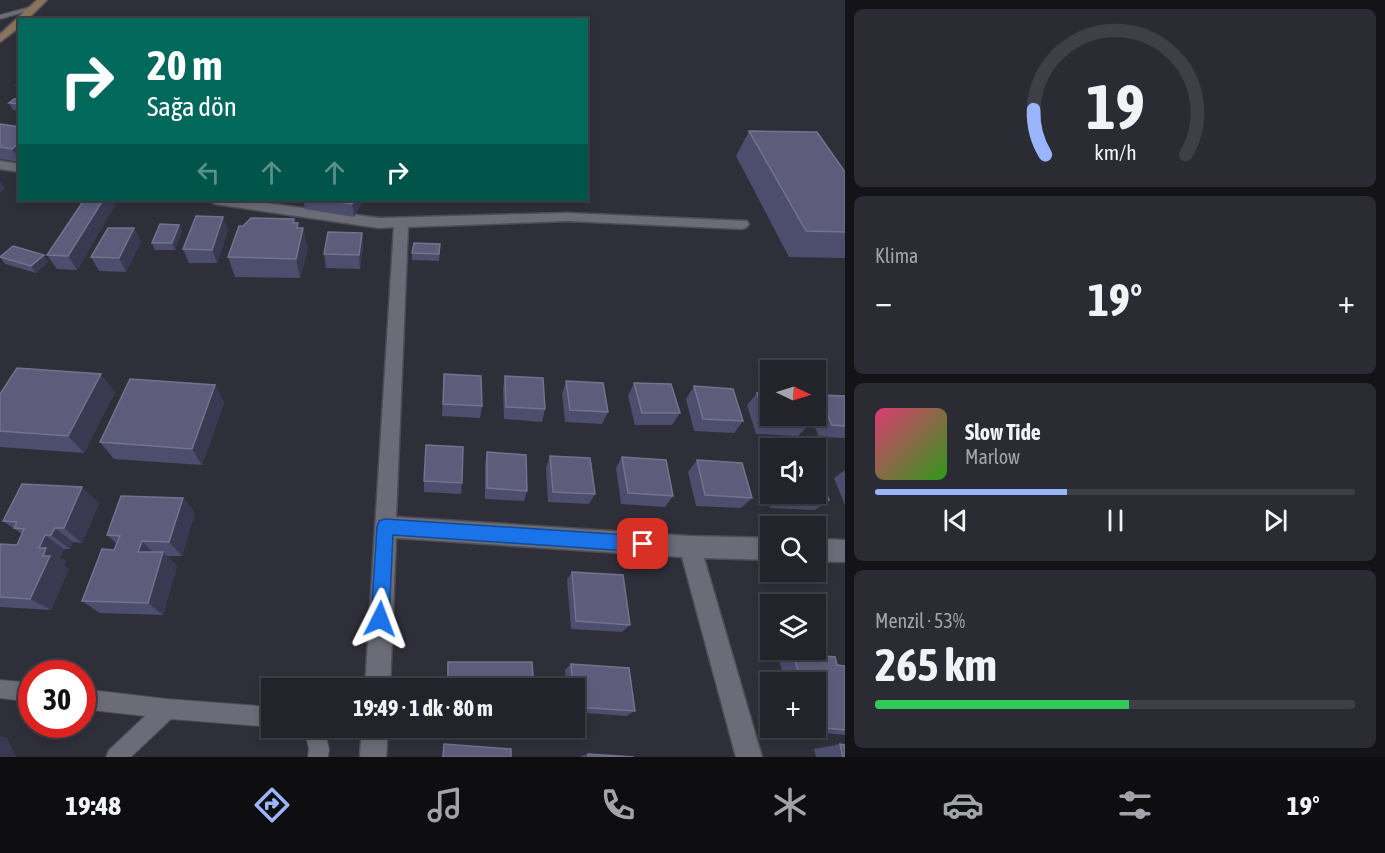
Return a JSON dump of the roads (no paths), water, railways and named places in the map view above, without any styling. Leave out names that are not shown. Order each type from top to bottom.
[{"type":"main road","points":[[22,18],[42,0]]},
{"type":"main road","points":[[0,39],[18,22]]},
{"type":"street","points":[[0,165],[18,168]]},
{"type":"street","points":[[222,201],[379,223],[568,217],[742,224]]},
{"type":"street","points":[[377,678],[401,222]]},
{"type":"street","points":[[385,527],[690,547],[760,549]]},
{"type":"street","points":[[690,547],[749,757]]},
{"type":"street","points":[[826,550],[845,551]]},
{"type":"street","points":[[373,757],[374,738]]},
{"type":"lane","points":[[0,17],[33,8]]},
{"type":"lane","points":[[0,690],[18,692]]},
{"type":"lane","points":[[96,701],[261,716]]},
{"type":"lane","points":[[116,757],[167,709]]},
{"type":"lane","points":[[316,738],[318,757]]}]
